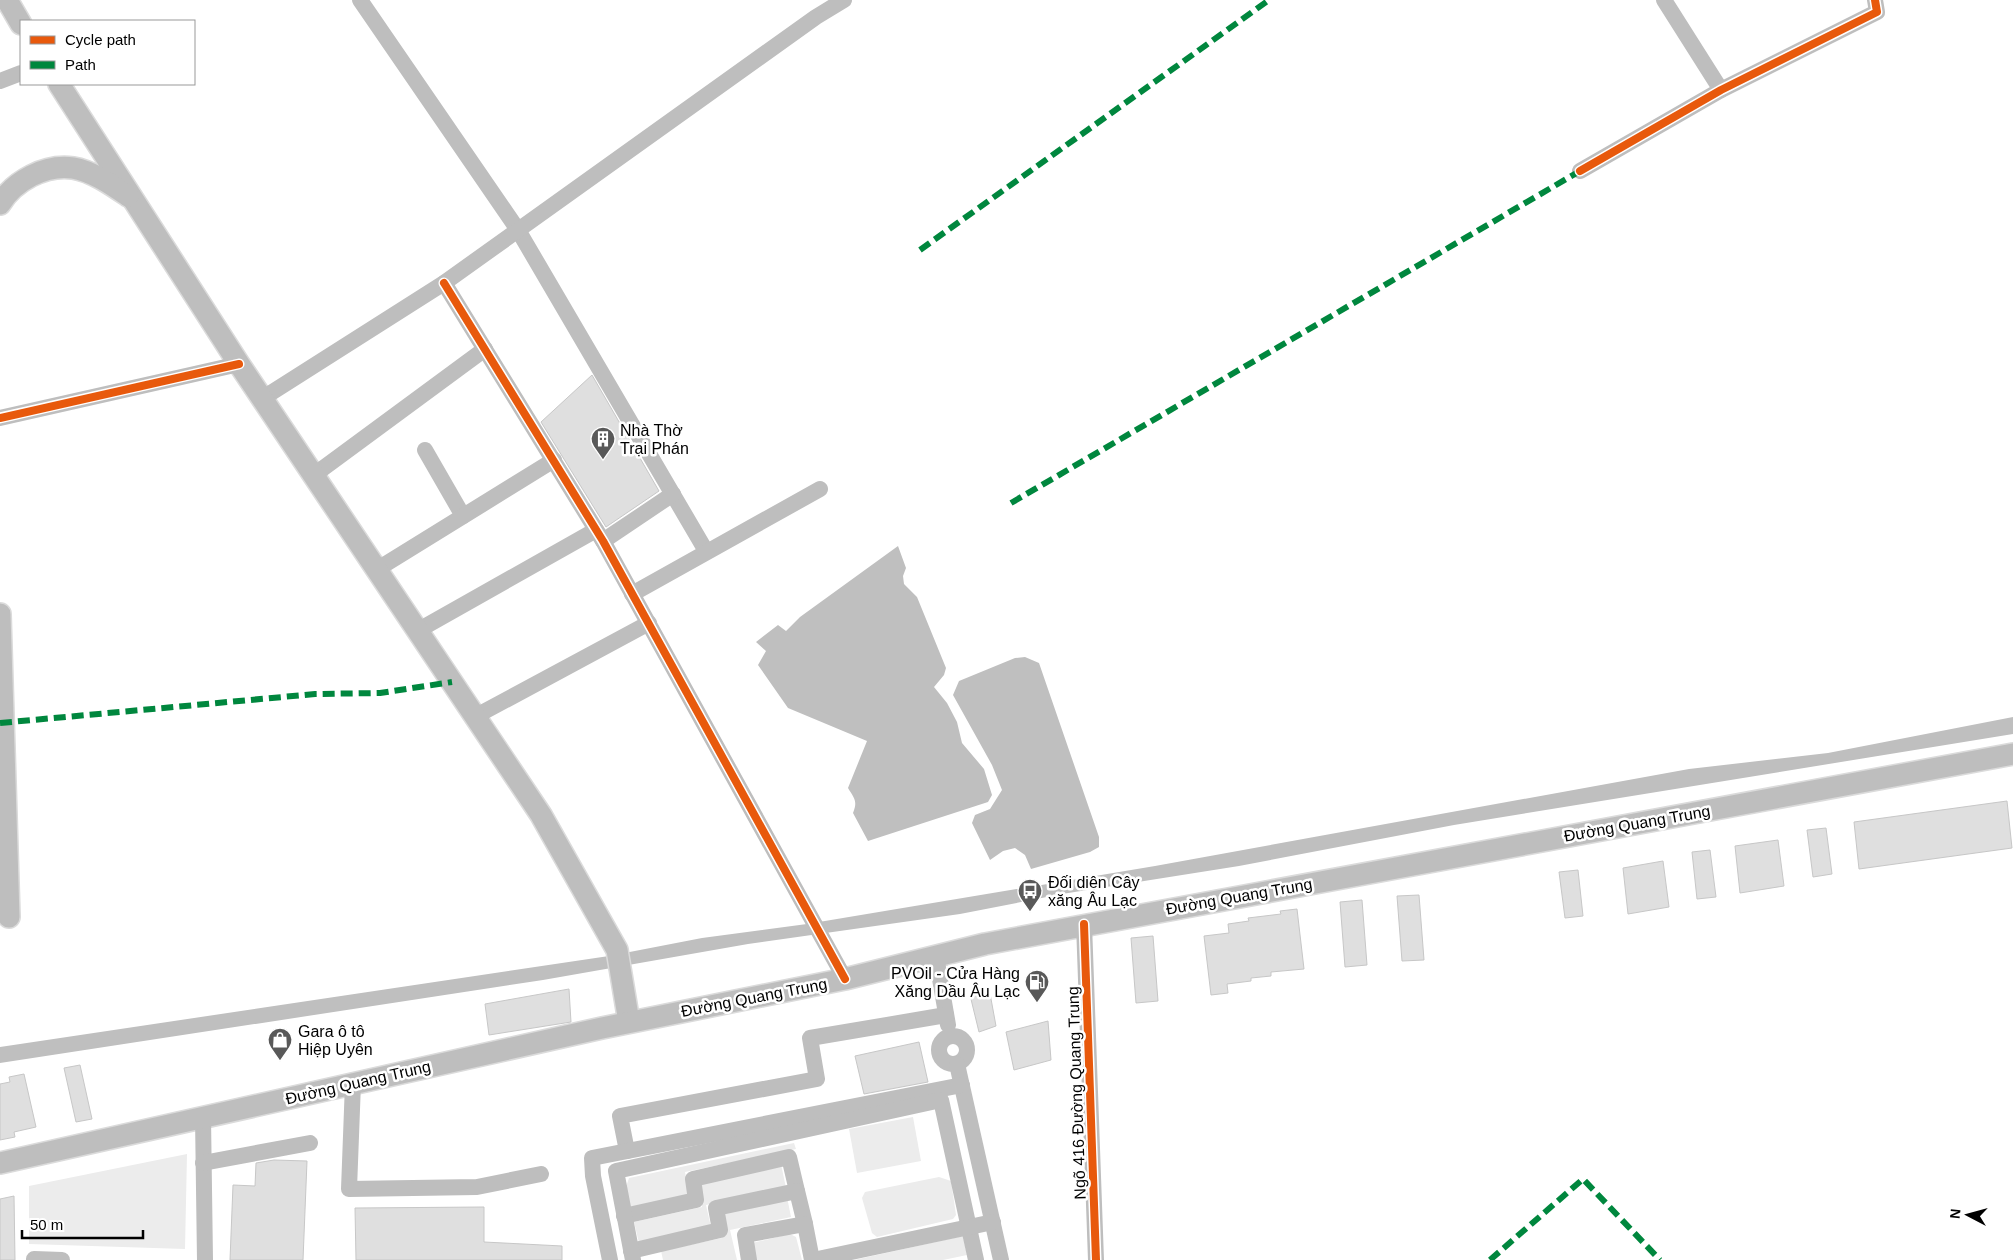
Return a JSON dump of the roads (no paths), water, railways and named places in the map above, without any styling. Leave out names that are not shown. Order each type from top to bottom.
[{"type":"main road","points":[[6,0],[20,22]]},
{"type":"main road","points":[[60,85],[239,364],[541,815],[617,950],[629,1022]]},
{"type":"main road","points":[[0,204],[14,186],[25,179],[60,168],[83,171],[114,186],[133,199]]},
{"type":"main road","points":[[0,614],[8,917]]},
{"type":"main road","name":"Đường Quang Trung","points":[[0,1163],[629,1022],[845,979],[936,956],[1084,924],[2013,754]]},
{"type":"street","points":[[360,0],[518,230],[706,551]]},
{"type":"street","points":[[1664,0],[1721,90]]},
{"type":"street","points":[[1580,171],[1721,90],[1877,12],[1875,0]]},
{"type":"street","points":[[263,398],[444,282],[818,10],[841,2]]},
{"type":"street","points":[[0,81],[20,73]]},
{"type":"street","points":[[444,282],[600,535],[845,979]]},
{"type":"street","points":[[314,475],[485,349]]},
{"type":"street","points":[[0,418],[239,364]]},
{"type":"street","points":[[425,450],[463,516]]},
{"type":"street","points":[[376,570],[554,460]]},
{"type":"street","points":[[632,594],[820,489]]},
{"type":"street","points":[[417,631],[600,535],[673,494]]},
{"type":"street","points":[[476,716],[650,623]]},
{"type":"street","name":"Ngõ 416 Đường Quang Trung","points":[[1084,924],[1096,1260]]},
{"type":"street","points":[[936,956],[949,1036],[941,1043],[940,1054],[946,1063],[957,1064],[1001,1260]]},
{"type":"street","points":[[627,1151],[620,1116],[816,1079],[810,1038],[946,1015]]},
{"type":"street","points":[[353,1084],[349,1189],[477,1187],[541,1174]]},
{"type":"street","points":[[610,1260],[593,1176],[592,1158],[962,1084]]},
{"type":"street","points":[[797,1191],[716,1208],[720,1230],[632,1256],[616,1171],[941,1100],[959,1174],[976,1260]]},
{"type":"street","points":[[203,1117],[205,1260]]},
{"type":"street","points":[[203,1163],[310,1143]]},
{"type":"street","points":[[624,1216],[696,1200],[693,1180],[790,1157],[813,1260],[993,1222]]},
{"type":"street","points":[[959,1174],[981,1170]]},
{"type":"street","points":[[749,1260],[744,1235],[804,1224]]},
{"type":"street","points":[[34,1259],[62,1260]]},
{"type":"place","name":"Nhà Thờ Trại Phán","points":[[603,460]]},
{"type":"place","name":"Đối diện Cây xăng Âu Lạc","points":[[1030,912]]},
{"type":"place","name":"PVOil - Cửa Hàng Xăng Dầu Âu Lạc","points":[[1037,1003]]},
{"type":"place","name":"Gara ô tô Hiệp Uyên","points":[[280,1061]]}]
